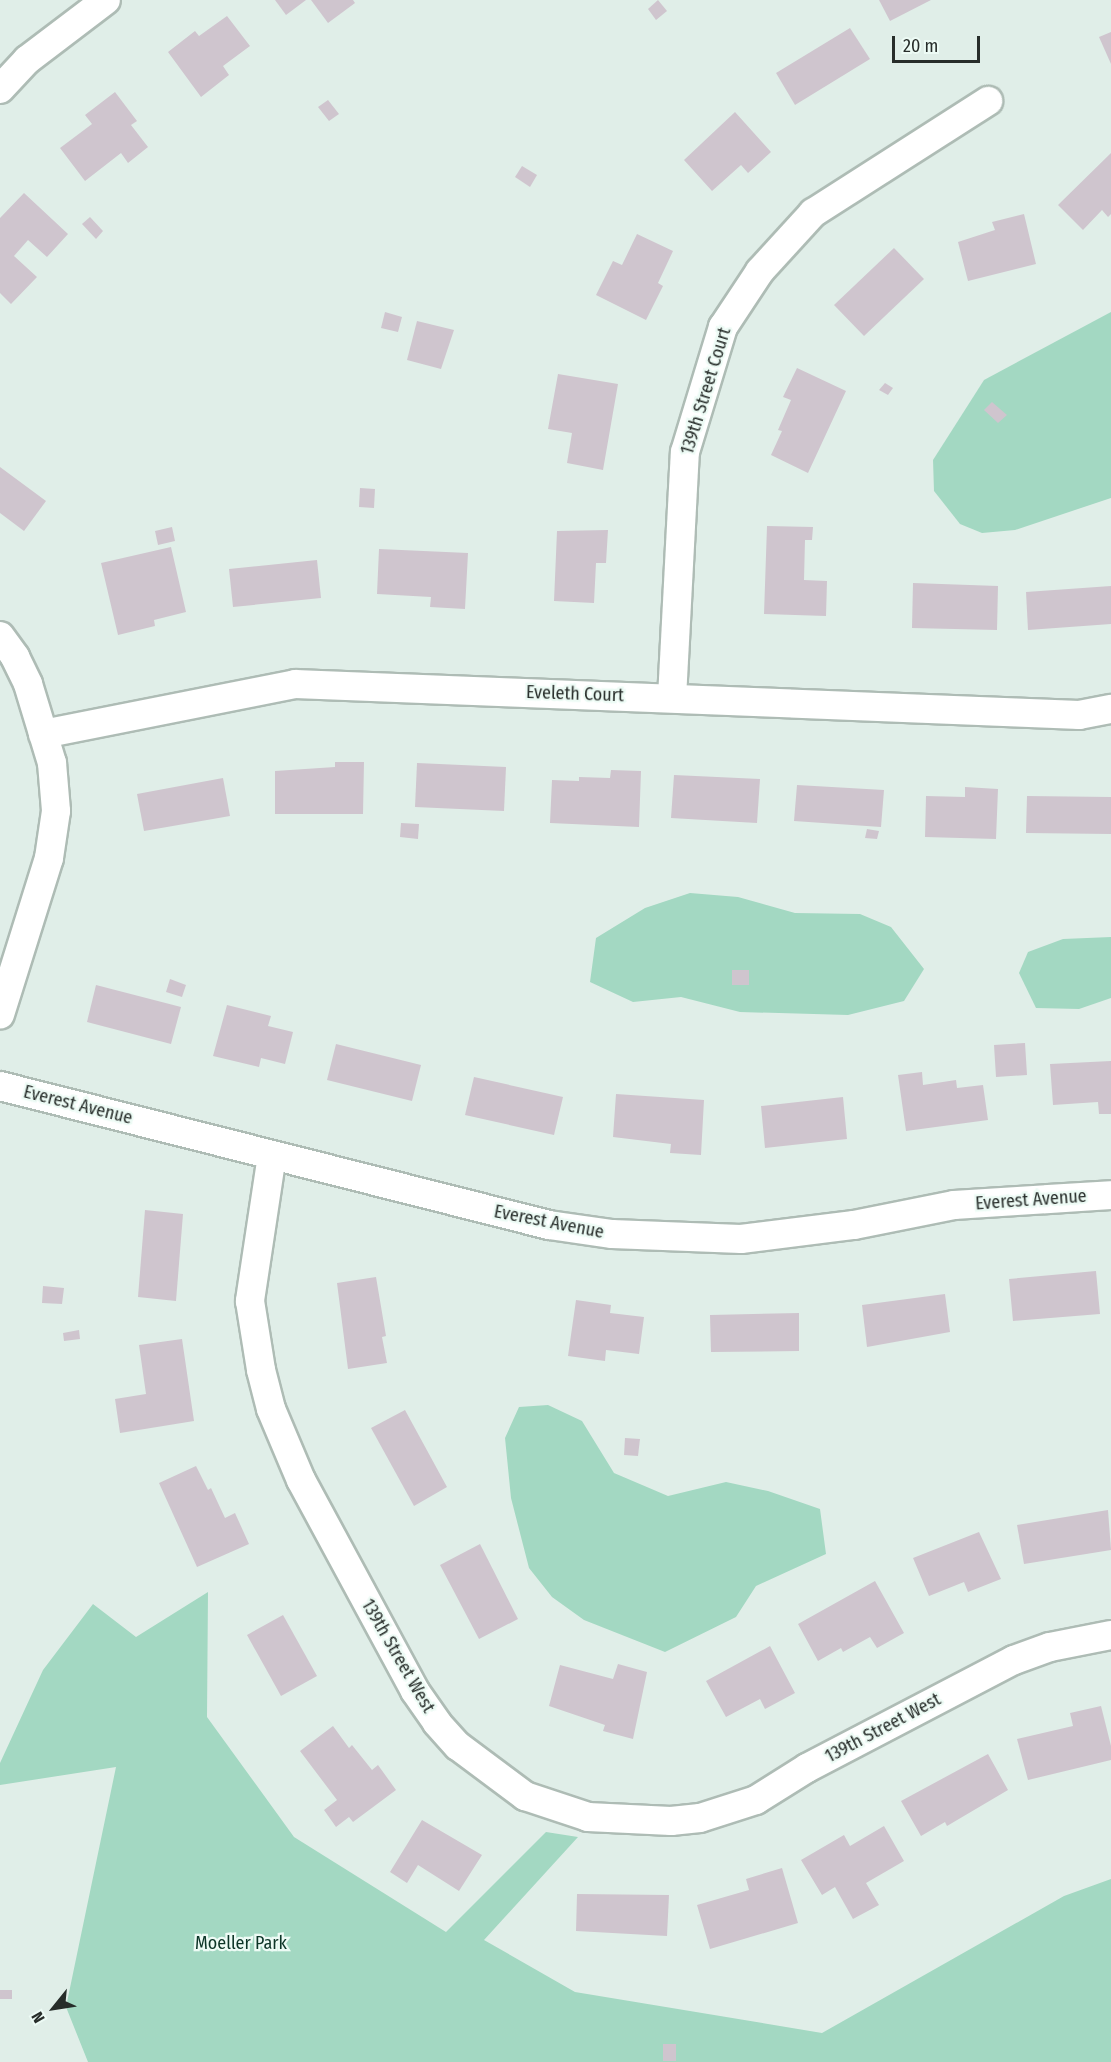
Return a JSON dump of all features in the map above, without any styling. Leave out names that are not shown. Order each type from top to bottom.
[{"type":"street","points":[[0,89],[27,60],[106,0]]},
{"type":"street","name":"139th Street Court","points":[[672,698],[685,452],[723,327],[760,270],[813,213],[988,101]]},
{"type":"street","points":[[0,636],[24,675],[43,734],[51,763],[56,811],[49,858],[0,1014]]},
{"type":"street","name":"Eveleth Court","points":[[43,734],[295,684],[1079,715],[1111,709]]},
{"type":"street","name":"Everest Avenue","points":[[0,1086],[549,1225],[612,1234],[741,1239],[854,1225],[954,1205],[1111,1195]]},
{"type":"street","name":"139th Street West","points":[[272,1155],[250,1301],[261,1370],[271,1409],[301,1480],[415,1691],[437,1724],[458,1746],[525,1796],[588,1817],[671,1821],[700,1818],[756,1800],[807,1768],[1014,1660],[1050,1647],[1111,1635]]},
{"type":"green space","points":[[1111,312],[1111,498],[1015,530],[982,533],[960,524],[934,491],[933,460],[984,380]]},
{"type":"green space","points":[[690,893],[738,897],[795,913],[860,914],[891,927],[924,969],[904,1001],[848,1015],[740,1012],[681,997],[633,1002],[590,982],[596,938],[645,908]]},
{"type":"green space","points":[[1111,937],[1111,998],[1079,1009],[1036,1008],[1019,973],[1028,952],[1063,939]]},
{"type":"green space","points":[[548,1405],[582,1421],[614,1473],[668,1496],[726,1482],[768,1491],[820,1509],[826,1554],[756,1586],[736,1617],[665,1652],[584,1620],[552,1597],[529,1568],[511,1498],[505,1438],[519,1407]]},
{"type":"green space","name":"Moeller Park","points":[[208,1592],[207,1717],[294,1837],[446,1932],[546,1832],[578,1837],[484,1940],[575,1992],[822,2033],[1064,1896],[1111,1879],[1111,2062],[88,2062],[66,2007],[116,1767],[0,1785],[0,1763],[43,1670],[93,1604],[136,1637]]},
{"type":"building","points":[[275,0],[306,0],[286,15]]},
{"type":"building","points":[[311,0],[353,0],[355,3],[328,23]]},
{"type":"building","points":[[658,0],[667,11],[656,20],[648,9]]},
{"type":"building","points":[[879,0],[931,0],[890,21]]},
{"type":"building","points":[[227,16],[250,46],[223,66],[229,75],[201,97],[168,52],[195,31],[199,36]]},
{"type":"building","points":[[850,28],[870,59],[795,105],[776,73]]},
{"type":"building","points":[[1111,32],[1111,64],[1099,37]]},
{"type":"building","points":[[115,92],[137,121],[131,125],[148,147],[128,163],[121,153],[85,181],[60,148],[92,124],[85,115]]},
{"type":"building","points":[[328,100],[339,114],[329,121],[318,107]]},
{"type":"building","points":[[735,112],[771,152],[748,173],[741,165],[712,191],[684,160]]},
{"type":"building","points":[[1111,153],[1111,214],[1108,217],[1102,210],[1083,230],[1058,205]]},
{"type":"building","points":[[522,166],[537,175],[530,187],[515,177]]},
{"type":"building","points":[[24,193],[68,234],[47,257],[28,240],[14,256],[37,277],[11,304],[0,293],[0,218]]},
{"type":"building","points":[[1024,214],[1036,264],[968,281],[958,242],[995,230],[992,222]]},
{"type":"building","points":[[90,217],[103,231],[96,239],[82,224]]},
{"type":"building","points":[[637,234],[673,251],[658,283],[663,286],[646,320],[596,295],[613,261],[622,265]]},
{"type":"building","points":[[894,248],[924,279],[864,336],[834,305]]},
{"type":"building","points":[[385,312],[402,317],[398,332],[381,328]]},
{"type":"building","points":[[417,321],[454,330],[441,369],[407,360]]},
{"type":"building","points":[[797,368],[846,391],[808,473],[771,455],[782,431],[778,430],[791,400],[783,397]]},
{"type":"building","points":[[558,374],[618,384],[603,470],[567,463],[572,433],[548,429]]},
{"type":"building","points":[[885,383],[893,388],[888,395],[879,390]]},
{"type":"building","points":[[992,402],[1007,415],[998,423],[984,410]]},
{"type":"building","points":[[0,467],[46,501],[24,531],[0,513]]},
{"type":"building","points":[[360,488],[375,489],[374,508],[359,507]]},
{"type":"building","points":[[767,526],[813,527],[812,540],[805,540],[804,580],[827,581],[826,616],[764,614]]},
{"type":"building","points":[[172,527],[175,541],[158,545],[155,531]]},
{"type":"building","points":[[608,530],[606,563],[596,563],[594,603],[554,601],[557,531]]},
{"type":"building","points":[[171,547],[186,612],[154,620],[155,626],[118,635],[101,563]]},
{"type":"building","points":[[379,549],[468,553],[465,609],[430,607],[431,597],[377,594]]},
{"type":"building","points":[[317,560],[321,598],[233,607],[229,569]]},
{"type":"building","points":[[913,583],[998,586],[997,630],[912,628]]},
{"type":"building","points":[[1111,586],[1111,624],[1028,630],[1026,592]]},
{"type":"building","points":[[335,762],[364,762],[363,814],[275,814],[275,771],[335,767]]},
{"type":"building","points":[[417,763],[506,767],[504,811],[415,807]]},
{"type":"building","points":[[611,770],[641,771],[639,827],[550,823],[552,780],[579,781],[579,777],[610,778]]},
{"type":"building","points":[[674,775],[760,779],[757,823],[671,818]]},
{"type":"building","points":[[223,778],[230,816],[144,831],[137,794]]},
{"type":"building","points":[[797,785],[884,790],[881,827],[794,821]]},
{"type":"building","points":[[965,787],[998,789],[996,839],[925,837],[926,796],[965,797]]},
{"type":"building","points":[[1027,796],[1111,797],[1111,834],[1026,833]]},
{"type":"building","points":[[401,823],[419,824],[418,839],[400,837]]},
{"type":"building","points":[[867,829],[879,831],[877,839],[865,838]]},
{"type":"building","points":[[732,970],[749,970],[749,985],[732,985]]},
{"type":"building","points":[[170,979],[186,985],[182,997],[166,992]]},
{"type":"building","points":[[96,985],[181,1007],[171,1044],[87,1022]]},
{"type":"building","points":[[227,1005],[271,1016],[268,1026],[293,1032],[285,1064],[261,1058],[259,1067],[213,1056]]},
{"type":"building","points":[[1025,1043],[1027,1075],[996,1077],[994,1045]]},
{"type":"building","points":[[336,1044],[421,1065],[412,1101],[327,1080]]},
{"type":"building","points":[[1111,1061],[1111,1114],[1099,1114],[1098,1102],[1053,1105],[1050,1064]]},
{"type":"building","points":[[922,1072],[923,1085],[956,1080],[957,1088],[983,1085],[988,1120],[906,1131],[898,1075]]},
{"type":"building","points":[[474,1077],[563,1097],[554,1135],[465,1115]]},
{"type":"building","points":[[616,1094],[704,1100],[701,1155],[670,1153],[671,1144],[613,1137]]},
{"type":"building","points":[[843,1097],[847,1139],[765,1148],[761,1106]]},
{"type":"building","points":[[145,1210],[183,1214],[176,1301],[138,1297]]},
{"type":"building","points":[[1096,1271],[1100,1314],[1013,1321],[1009,1279]]},
{"type":"building","points":[[376,1277],[386,1336],[382,1337],[387,1363],[348,1369],[337,1283]]},
{"type":"building","points":[[43,1286],[64,1288],[62,1304],[42,1303]]},
{"type":"building","points":[[945,1294],[950,1332],[867,1347],[862,1305]]},
{"type":"building","points":[[576,1300],[611,1305],[610,1313],[644,1317],[639,1354],[606,1350],[605,1361],[568,1356]]},
{"type":"building","points":[[799,1313],[799,1351],[711,1352],[710,1315]]},
{"type":"building","points":[[79,1330],[80,1339],[64,1341],[63,1333]]},
{"type":"building","points":[[182,1339],[194,1421],[120,1433],[115,1399],[146,1394],[139,1345]]},
{"type":"building","points":[[405,1410],[447,1487],[414,1506],[371,1428]]},
{"type":"building","points":[[625,1438],[640,1439],[638,1456],[624,1455]]},
{"type":"building","points":[[196,1466],[208,1490],[211,1488],[225,1518],[235,1513],[249,1544],[197,1567],[159,1483]]},
{"type":"building","points":[[1108,1510],[1111,1550],[1024,1564],[1017,1525]]},
{"type":"building","points":[[979,1532],[1001,1579],[968,1592],[964,1582],[929,1596],[913,1558]]},
{"type":"building","points":[[480,1544],[518,1619],[479,1639],[440,1565]]},
{"type":"building","points":[[875,1581],[904,1633],[877,1648],[870,1637],[843,1652],[841,1648],[818,1661],[798,1624]]},
{"type":"building","points":[[283,1615],[317,1676],[281,1696],[247,1635]]},
{"type":"building","points":[[770,1646],[795,1693],[765,1709],[760,1699],[726,1717],[706,1681]]},
{"type":"building","points":[[618,1664],[647,1672],[633,1739],[603,1731],[605,1725],[549,1706],[560,1665],[613,1679]]},
{"type":"building","points":[[1101,1706],[1111,1746],[1111,1760],[1028,1780],[1017,1739],[1073,1726],[1070,1713]]},
{"type":"building","points":[[333,1726],[349,1748],[352,1745],[372,1770],[378,1765],[396,1790],[353,1822],[349,1817],[336,1827],[324,1810],[337,1800],[300,1751]]},
{"type":"building","points":[[988,1754],[1008,1790],[947,1826],[945,1822],[921,1836],[901,1801]]},
{"type":"building","points":[[422,1820],[482,1855],[459,1891],[418,1865],[407,1883],[390,1872]]},
{"type":"building","points":[[884,1826],[904,1861],[866,1883],[879,1905],[853,1919],[835,1887],[822,1895],[801,1860],[844,1835],[850,1846]]},
{"type":"building","points":[[782,1868],[798,1923],[710,1949],[697,1905],[749,1890],[746,1879]]},
{"type":"building","points":[[577,1894],[669,1895],[667,1936],[576,1931]]},
{"type":"building","points":[[0,1990],[12,1990],[12,1999],[0,1999]]},
{"type":"building","points":[[663,2044],[676,2044],[676,2061],[663,2061]]}]
